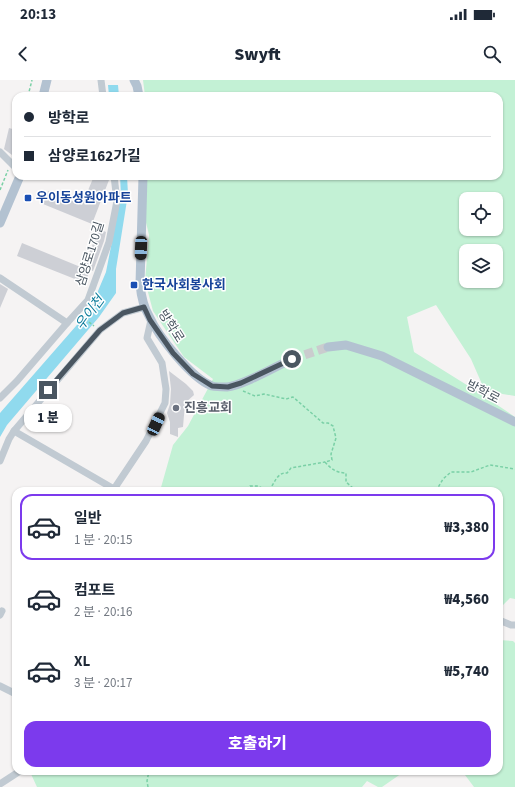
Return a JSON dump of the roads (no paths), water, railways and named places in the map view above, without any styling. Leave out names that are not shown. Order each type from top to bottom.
[{"type":"main road","points":[[44,92],[47,80]]},
{"type":"main road","points":[[134,80],[138,86],[139,92]]},
{"type":"main road","points":[[0,223],[18,180]]},
{"type":"main road","name":"방학로","points":[[143,180],[140,284],[141,297],[150,320],[173,353],[193,374],[212,386],[228,387],[241,383],[292,359]]},
{"type":"main road","name":"방학로","points":[[328,347],[346,345],[382,356],[515,422]]},
{"type":"street","points":[[101,80],[102,92]]},
{"type":"street","points":[[0,152],[12,163]]},
{"type":"street","name":"삼양로170길","points":[[0,398],[17,381],[88,300],[109,242],[117,201],[114,180]]},
{"type":"street","points":[[0,278],[67,323]]},
{"type":"street","points":[[0,461],[14,431],[100,330],[123,313],[144,307]]},
{"type":"street","points":[[115,487],[146,441],[165,403],[166,389],[162,364],[147,338],[150,320]]},
{"type":"street","points":[[14,431],[111,487]]},
{"type":"street","points":[[503,622],[515,625]]},
{"type":"street","points":[[0,686],[12,692]]},
{"type":"street","points":[[0,784],[14,775]]},
{"type":"water","points":[[108,85],[118,85],[119,92],[109,92]]},
{"type":"water","name":"우이천","points":[[120,180],[127,180],[128,194],[116,269],[116,293],[99,317],[7,425],[0,437],[0,413],[90,310],[106,272],[121,195]]},
{"type":"tunnel","points":[[292,359],[328,347]]},
{"type":"place","name":"우이동성원아파트","points":[[28,198]]},
{"type":"place","name":"한국사회봉사회","points":[[134,285]]},
{"type":"place","name":"진흥교회","points":[[176,408]]}]
